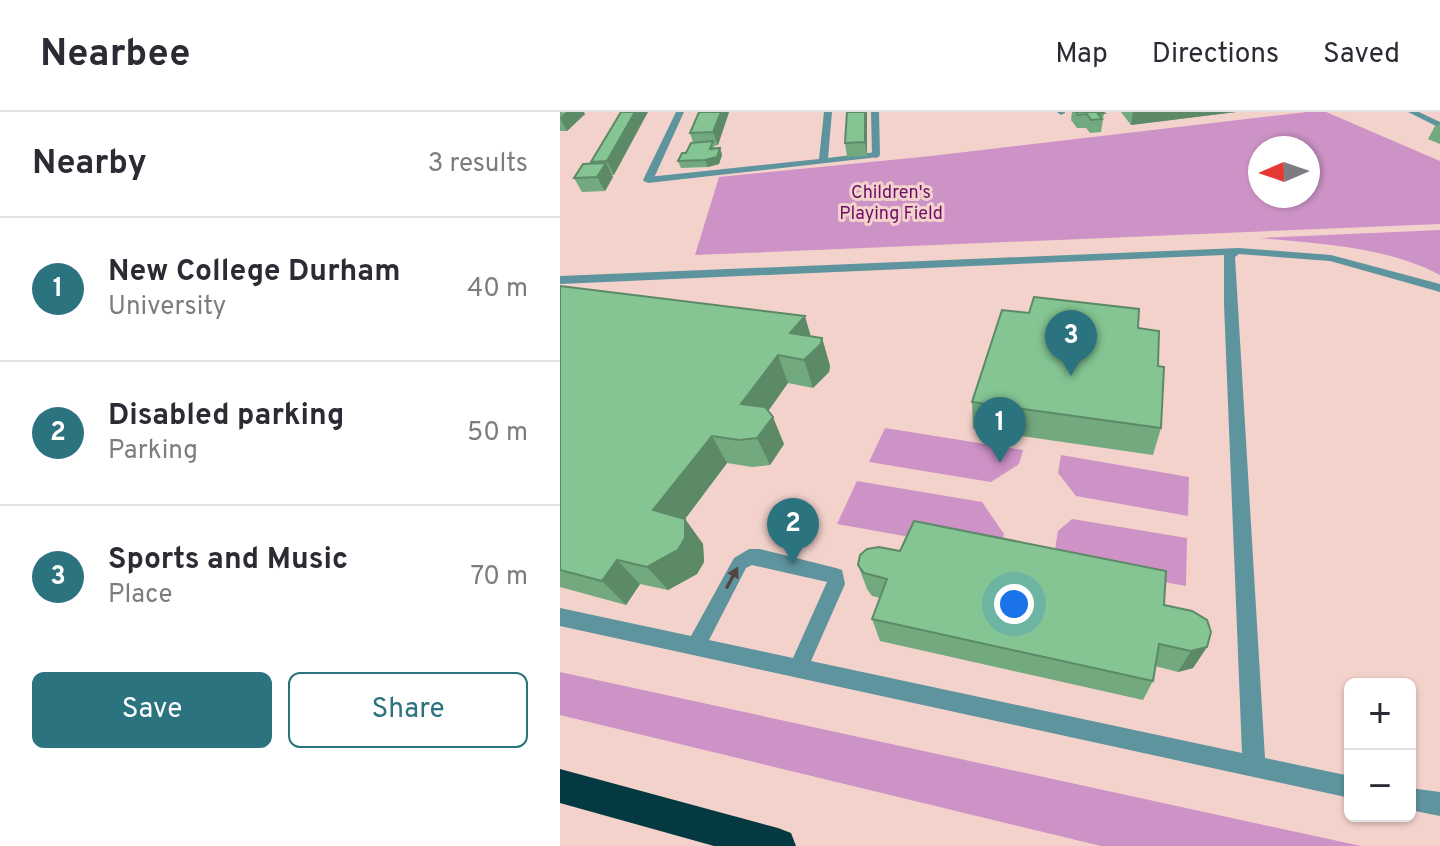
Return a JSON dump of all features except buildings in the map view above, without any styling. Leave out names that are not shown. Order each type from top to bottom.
[{"type":"highway","points":[[560,786],[778,846]]},
{"type":"street","points":[[680,112],[648,180],[876,155],[875,112]]},
{"type":"street","points":[[823,160],[828,112]]},
{"type":"street","points":[[1412,112],[1440,125]]},
{"type":"street","points":[[1231,253],[1230,304],[1254,767]]},
{"type":"street","points":[[560,280],[1287,253],[1331,258],[1440,288]]},
{"type":"street","points":[[695,647],[740,563],[749,557],[760,557],[836,576],[836,584],[798,668]]},
{"type":"street","points":[[560,617],[1344,786]]},
{"type":"street","points":[[1416,800],[1440,804]]},
{"type":"green space","name":"Children's Playing Field","points":[[1326,112],[1440,161],[1440,224],[695,255],[719,177]]},
{"type":"green space","points":[[1440,230],[1440,275],[1419,265],[1375,252],[1260,238]]},
{"type":"green space","points":[[885,428],[1023,450],[1019,464],[991,482],[869,462]]},
{"type":"green space","points":[[1061,455],[1189,477],[1188,516],[1076,496],[1058,473]]},
{"type":"green space","points":[[857,481],[982,502],[1004,534],[1000,553],[837,524]]},
{"type":"green space","points":[[1072,519],[1187,538],[1186,586],[1053,562],[1058,531]]},
{"type":"green space","points":[[560,672],[1361,846],[1101,846],[560,715]]},
{"type":"place","name":"Sports and Music","points":[[1071,376]]},
{"type":"place","name":"New College Durham","points":[[1000,463]]},
{"type":"place","name":"Disabled parking","points":[[793,564]]}]
